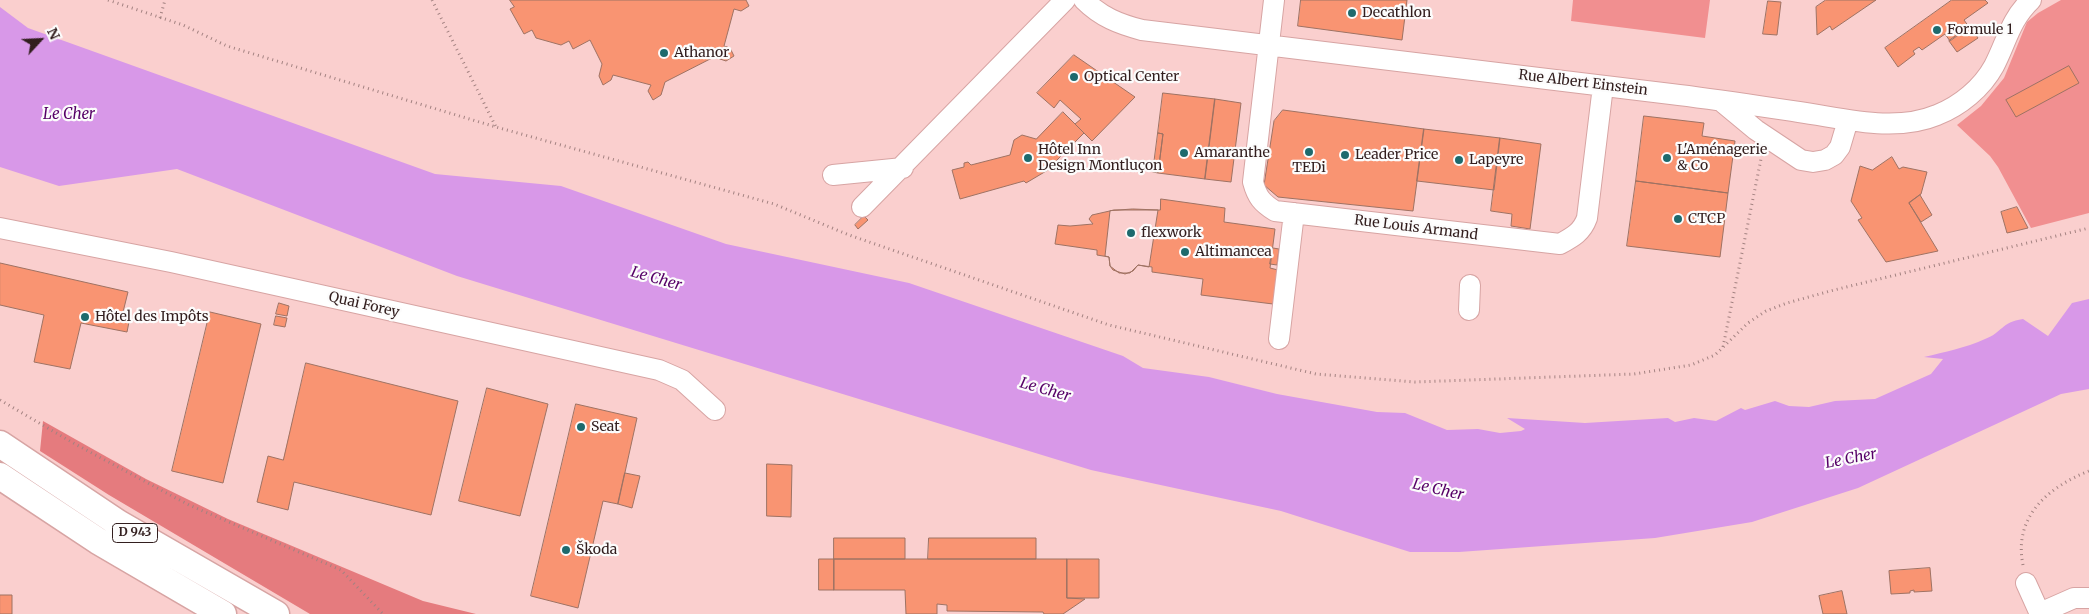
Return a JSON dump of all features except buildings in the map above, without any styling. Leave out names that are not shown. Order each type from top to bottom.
[{"type":"main road","name":"D 943","points":[[0,444],[118,523],[275,614]]},
{"type":"main road","name":"D 943","points":[[0,476],[98,541],[222,614]]},
{"type":"street","points":[[862,207],[903,168],[1065,0]]},
{"type":"street","name":"Rue Albert Einstein","points":[[1084,0],[1097,12],[1117,23],[1142,30],[1603,86],[1882,123],[1911,122],[1936,116],[1957,105],[1979,87],[1994,66],[2016,16],[2031,0]]},
{"type":"street","name":"Rue Louis Armand","points":[[1274,0],[1253,182],[1256,195],[1263,203],[1275,211],[1560,244],[1573,237],[1584,227],[1587,218],[1603,86]]},
{"type":"street","points":[[1721,101],[1801,160],[1813,162],[1825,160],[1834,155],[1840,147],[1848,120]]},
{"type":"street","points":[[833,175],[903,168]]},
{"type":"street","points":[[1280,339],[1294,214]]},
{"type":"street","name":"Quai Forey","points":[[0,228],[171,262],[658,370],[682,380],[715,410]]},
{"type":"street","points":[[1469,310],[1470,285]]},
{"type":"street","points":[[2026,583],[2040,614],[2074,598],[2089,598]]},
{"type":"path","points":[[108,0],[182,25],[226,46],[496,127],[774,204],[850,235],[1109,325],[1316,374],[1415,382],[1634,374],[1691,365],[1715,355],[1748,323],[1766,310],[2089,228]]},
{"type":"path","points":[[160,18],[165,0]]},
{"type":"path","points":[[432,0],[496,127]]},
{"type":"path","points":[[1723,348],[1766,136]]},
{"type":"path","points":[[0,400],[75,444],[189,505],[341,570],[383,614]]},
{"type":"path","points":[[2026,583],[2022,561],[2021,536],[2028,518],[2045,496],[2068,479],[2089,471]]},
{"type":"shaded area","points":[[1573,0],[1710,0],[1705,38],[1571,21]]},
{"type":"shaded area","points":[[2061,0],[2089,0],[2089,213],[2031,228],[1998,167],[1990,156],[1957,125],[1981,106],[2004,78],[2027,22],[2038,13]]},
{"type":"shaded area","points":[[43,421],[146,479],[228,519],[423,601],[476,614],[310,614],[109,495],[40,451]]},
{"type":"water","name":"Le Cher","points":[[0,7],[28,28],[435,174],[561,186],[726,244],[909,283],[1123,356],[1143,368],[1209,377],[1277,394],[1377,412],[1405,413],[1447,430],[1478,429],[1500,433],[1525,429],[1507,418],[1585,423],[1668,418],[1675,422],[1694,418],[1716,421],[1741,408],[1745,410],[1775,401],[1789,406],[1809,407],[1835,401],[1875,399],[1931,374],[1943,359],[1924,357],[1991,337],[2016,320],[2023,319],[2048,336],[2072,303],[2089,299],[2089,389],[2061,394],[1858,488],[1752,522],[1655,538],[1459,552],[1410,552],[1281,511],[1091,470],[457,276],[177,169],[59,186],[0,167]]},
{"type":"place","name":"Decathlon","points":[[1352,13]]},
{"type":"place","name":"Formule 1","points":[[1937,30]]},
{"type":"place","name":"Athanor","points":[[664,53]]},
{"type":"place","name":"Optical Center","points":[[1074,77]]},
{"type":"place","name":"TEDi","points":[[1309,152]]},
{"type":"place","name":"Amaranthe","points":[[1184,153]]},
{"type":"place","name":"Leader Price","points":[[1345,155]]},
{"type":"place","name":"Hôtel Inn Design Montluçon","points":[[1028,158]]},
{"type":"place","name":"L'Aménagerie & Co","points":[[1667,158]]},
{"type":"place","name":"Lapeyre","points":[[1459,160]]},
{"type":"place","name":"CTCP","points":[[1678,219]]},
{"type":"place","name":"flexwork","points":[[1131,233]]},
{"type":"place","name":"Altimancea","points":[[1185,252]]},
{"type":"place","name":"Hôtel des Impôts","points":[[85,317]]},
{"type":"place","name":"Seat","points":[[581,427]]},
{"type":"place","name":"Škoda","points":[[566,550]]}]
